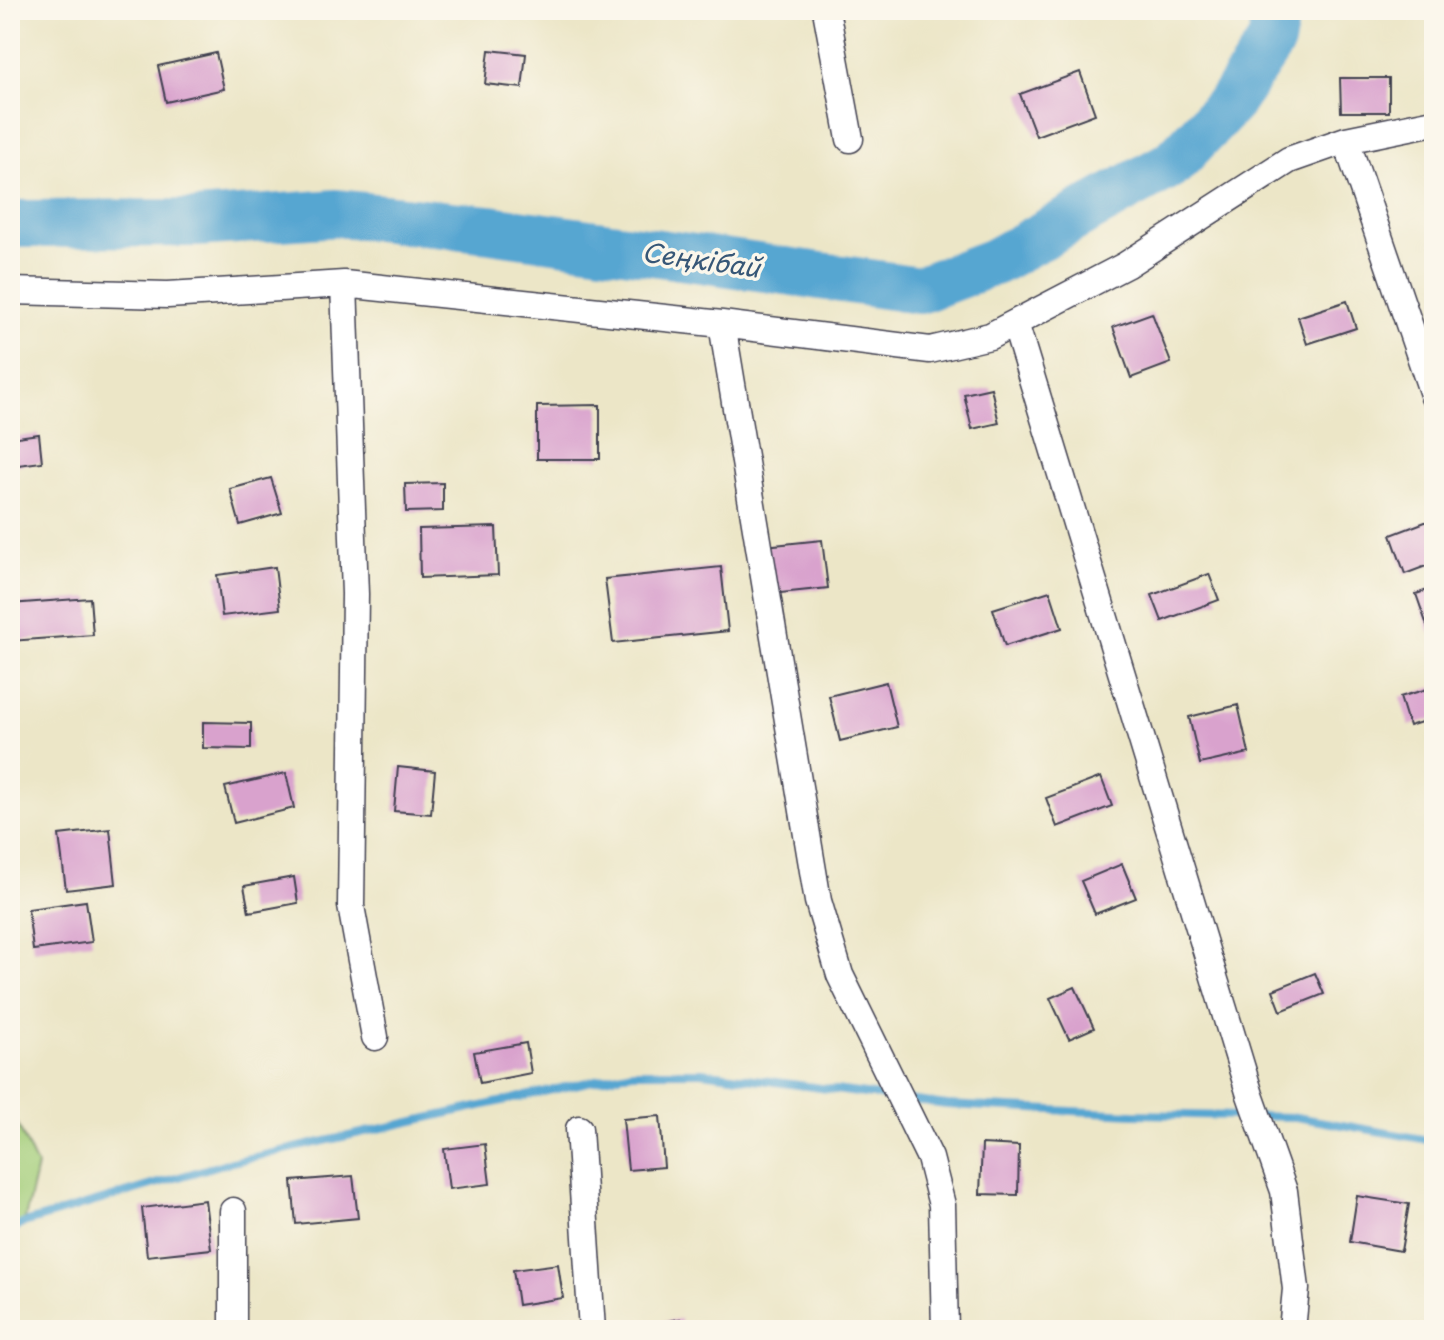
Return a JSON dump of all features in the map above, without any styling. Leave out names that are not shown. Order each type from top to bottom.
[{"type":"street","points":[[826,10],[850,139]]},
{"type":"street","points":[[10,291],[168,295],[344,284],[722,324],[930,350],[990,336],[1126,265],[1289,160],[1346,140],[1434,122]]},
{"type":"street","points":[[1346,140],[1434,397]]},
{"type":"street","points":[[344,284],[355,594],[351,906],[375,1037]]},
{"type":"street","points":[[1015,323],[1250,1095],[1284,1191],[1296,1289],[1292,1330]]},
{"type":"street","points":[[722,324],[818,901],[840,975],[930,1158],[942,1205],[945,1330]]},
{"type":"street","points":[[579,1129],[592,1330]]},
{"type":"street","points":[[233,1211],[233,1330]]},
{"type":"green space","points":[[14,1117],[37,1166],[24,1223],[10,1231],[10,1118]]},
{"type":"building","points":[[489,50],[526,54],[522,88],[485,84]]},
{"type":"building","points":[[216,53],[224,89],[166,102],[158,66]]},
{"type":"building","points":[[1080,72],[1095,114],[1036,136],[1020,94]]},
{"type":"building","points":[[1340,78],[1389,78],[1389,112],[1341,112]]},
{"type":"building","points":[[1347,301],[1356,328],[1307,344],[1298,317]]},
{"type":"building","points":[[1152,313],[1171,363],[1131,378],[1113,327]]},
{"type":"building","points":[[991,388],[999,423],[972,429],[964,394]]},
{"type":"building","points":[[600,405],[600,459],[537,459],[537,406]]},
{"type":"building","points":[[39,434],[42,462],[10,466],[10,438]]},
{"type":"building","points":[[271,478],[282,513],[240,525],[230,489]]},
{"type":"building","points":[[443,483],[443,511],[406,512],[405,484]]},
{"type":"building","points":[[1433,519],[1434,563],[1405,574],[1391,535]]},
{"type":"building","points":[[496,527],[498,575],[420,578],[419,529]]},
{"type":"building","points":[[822,540],[828,588],[771,594],[765,546]]},
{"type":"building","points":[[275,567],[280,609],[222,616],[217,575]]},
{"type":"building","points":[[721,567],[728,631],[613,643],[605,579]]},
{"type":"building","points":[[1209,574],[1219,600],[1162,621],[1152,595]]},
{"type":"building","points":[[1434,588],[1434,632],[1430,634],[1416,594]]},
{"type":"building","points":[[1050,591],[1062,628],[1005,646],[993,609]]},
{"type":"building","points":[[90,598],[93,635],[10,641],[10,604]]},
{"type":"building","points":[[886,682],[897,727],[840,741],[829,696]]},
{"type":"building","points":[[1434,687],[1434,718],[1409,726],[1400,697]]},
{"type":"building","points":[[1238,705],[1249,753],[1200,764],[1189,717]]},
{"type":"building","points":[[203,722],[251,723],[251,749],[203,748]]},
{"type":"building","points":[[398,767],[435,771],[431,814],[394,811]]},
{"type":"building","points":[[286,773],[294,808],[234,823],[225,787]]},
{"type":"building","points":[[1101,777],[1112,806],[1057,827],[1046,798]]},
{"type":"building","points":[[110,829],[116,884],[66,890],[59,835]]},
{"type":"building","points":[[1122,864],[1136,898],[1095,914],[1081,881]]},
{"type":"building","points":[[294,877],[298,903],[249,912],[244,886]]},
{"type":"building","points":[[86,901],[92,942],[33,950],[28,909]]},
{"type":"building","points":[[1315,973],[1324,994],[1281,1011],[1273,990]]},
{"type":"building","points":[[1075,987],[1094,1028],[1069,1039],[1050,998]]},
{"type":"building","points":[[526,1043],[531,1073],[480,1083],[474,1052]]},
{"type":"building","points":[[660,1116],[664,1167],[628,1170],[623,1119]]},
{"type":"building","points":[[485,1144],[490,1184],[449,1189],[444,1149]]},
{"type":"building","points":[[982,1144],[1019,1146],[1018,1195],[980,1194]]},
{"type":"building","points":[[353,1176],[358,1218],[296,1224],[292,1181]]},
{"type":"building","points":[[1357,1196],[1409,1204],[1401,1251],[1350,1242]]},
{"type":"building","points":[[205,1200],[211,1249],[147,1256],[142,1208]]},
{"type":"building","points":[[558,1264],[563,1298],[518,1305],[513,1270]]},
{"type":"building","points":[[680,1319],[682,1330],[633,1330],[632,1327]]},
{"type":"waterway","name":"Сеңкібай","points":[[10,224],[196,223],[337,213],[490,229],[919,290],[996,261],[1173,163],[1231,102],[1271,42],[1277,10]]},
{"type":"waterway","points":[[10,1231],[24,1223],[223,1164],[632,1072],[702,1072],[895,1098]]},
{"type":"waterway","points":[[908,1100],[947,1105],[1134,1114],[1296,1117],[1434,1141]]}]
